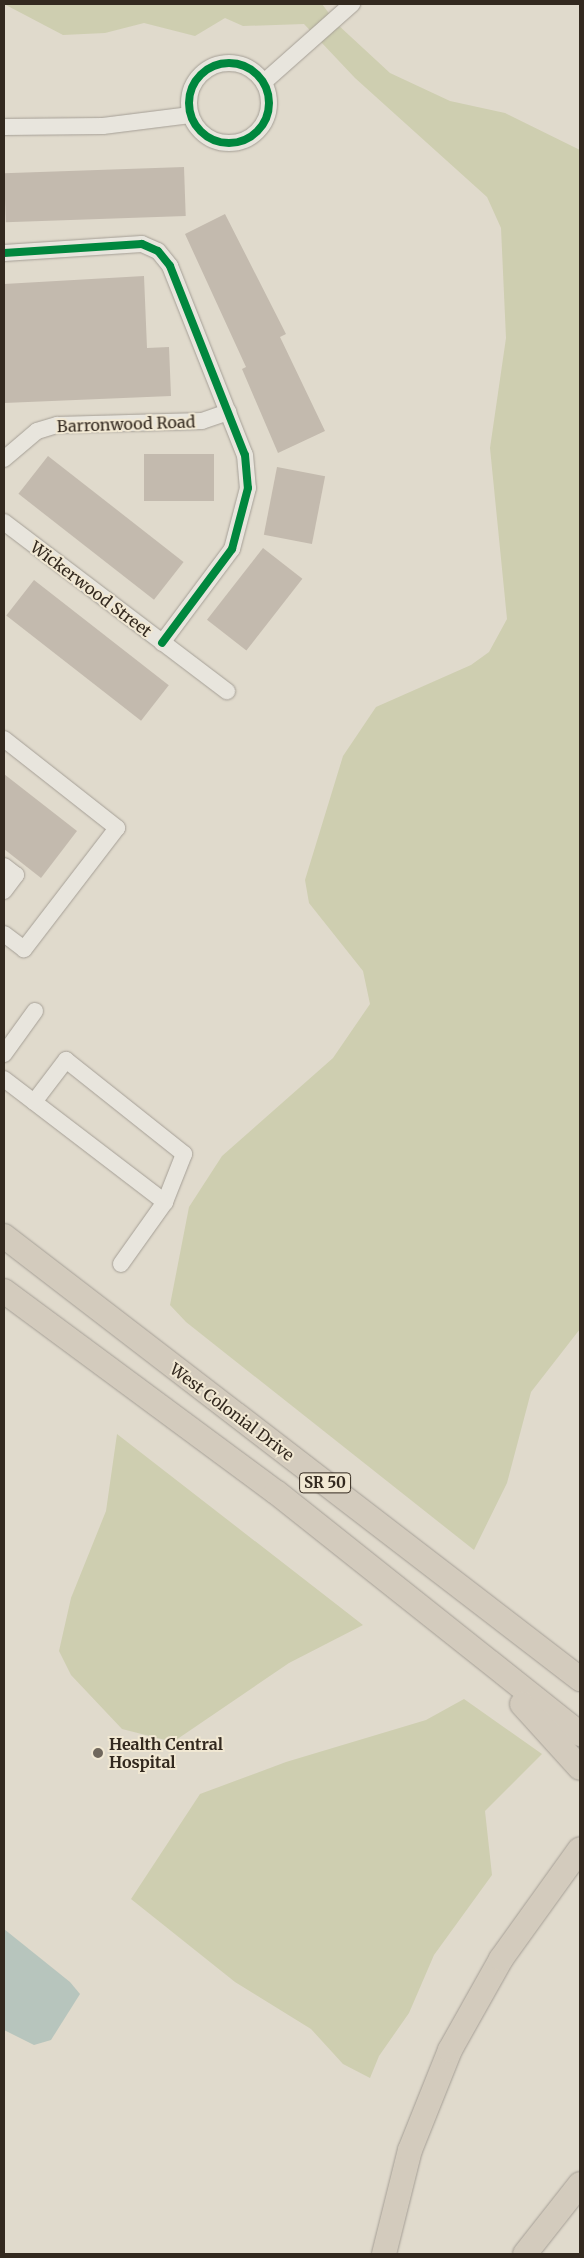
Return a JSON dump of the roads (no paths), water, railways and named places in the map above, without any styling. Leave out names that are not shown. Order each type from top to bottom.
[{"type":"highway","name":"West Colonial Drive","points":[[4,1236],[580,1679]]},
{"type":"highway","name":"SR 50","points":[[4,1291],[231,1458],[580,1734]]},
{"type":"highway","points":[[467,1646],[580,1768]]},
{"type":"highway","points":[[384,2254],[410,2150],[450,2050],[501,1959],[580,1849]]},
{"type":"highway","points":[[525,2254],[580,2184]]},
{"type":"street","points":[[264,82],[352,4]]},
{"type":"street","points":[[243,64],[264,82],[269,110],[264,124],[243,141],[220,142],[207,137],[190,115],[190,91],[197,78],[214,66],[243,64]]},
{"type":"street","points":[[4,127],[103,126],[190,115]]},
{"type":"street","points":[[4,253],[142,244],[158,251],[170,266],[245,455],[248,488],[232,549],[162,643]]},
{"type":"street","name":"Barronwood Road","points":[[4,459],[37,430],[57,425],[202,422],[228,412]]},
{"type":"street","name":"Wickerwood Street","points":[[4,522],[227,691]]},
{"type":"street","points":[[4,739],[117,828],[24,949],[4,934]]},
{"type":"street","points":[[4,866],[16,875],[4,891]]},
{"type":"street","points":[[4,1054],[35,1011]]},
{"type":"street","points":[[34,1102],[66,1060],[184,1154],[165,1202],[121,1264]]},
{"type":"street","points":[[4,1079],[165,1202]]},
{"type":"place","name":"Health Central Hospital","points":[[98,1753]]}]
